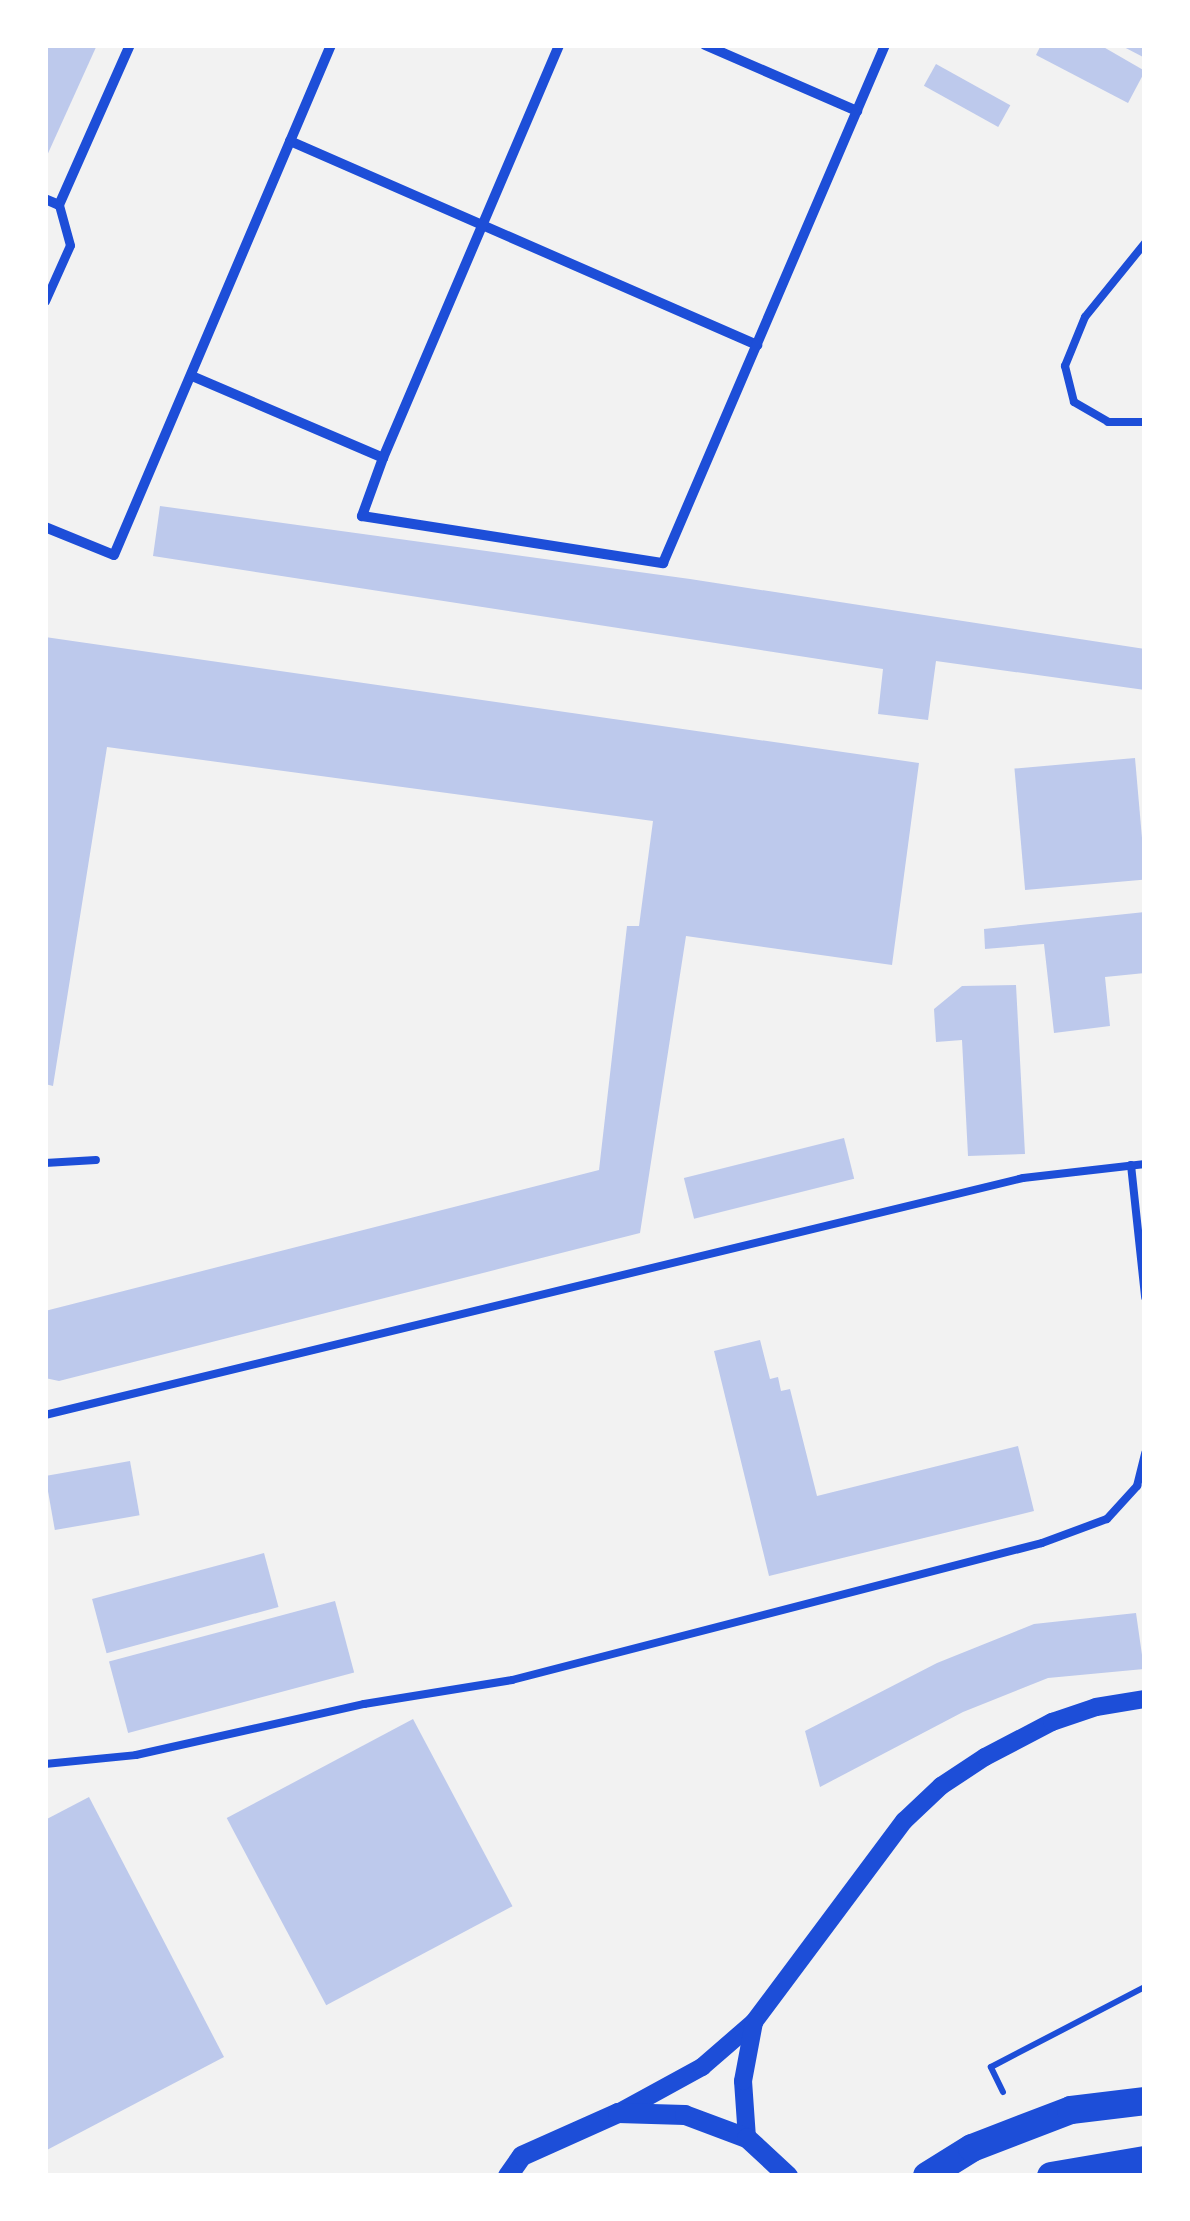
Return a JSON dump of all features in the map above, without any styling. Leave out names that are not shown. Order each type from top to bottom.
[{"type":"highway","points":[[927,2176],[972,2148],[1071,2110],[1145,2101]]},
{"type":"highway","points":[[1051,2176],[1145,2160]]},
{"type":"main road","points":[[508,2176],[522,2156],[618,2113],[685,2114],[747,2138],[788,2176]]},
{"type":"street","points":[[45,301],[70,245],[59,205],[130,45]]},
{"type":"street","points":[[45,527],[114,555],[331,45]]},
{"type":"street","points":[[559,45],[383,458],[362,516],[663,562],[885,45]]},
{"type":"street","points":[[705,45],[857,111]]},
{"type":"street","points":[[290,142],[756,346]]},
{"type":"street","points":[[45,199],[59,205]]},
{"type":"street","points":[[192,376],[383,458]]},
{"type":"street","points":[[618,2113],[702,2067],[754,2022],[904,1821],[942,1786],[985,1757],[1052,1722],[1096,1707],[1145,1698]]},
{"type":"street","points":[[747,2138],[743,2081],[754,2022]]},
{"type":"lane","points":[[1145,243],[1085,318],[1066,366],[1074,402],[1108,422],[1145,422]]},
{"type":"lane","points":[[45,1163],[96,1160]]},
{"type":"lane","points":[[45,1415],[1023,1178],[1145,1164]]},
{"type":"lane","points":[[1131,1165],[1145,1296]]},
{"type":"lane","points":[[45,1764],[136,1755],[364,1704],[512,1680],[1042,1543],[1107,1519],[1137,1486],[1145,1453]]},
{"type":"path","points":[[1003,2092],[991,2067],[1145,1988]]},
{"type":"building","points":[[45,45],[97,45],[45,160]]},
{"type":"building","points":[[1041,45],[1100,45],[1145,71],[1128,103],[1036,55]]},
{"type":"building","points":[[1120,45],[1145,45],[1145,58]]},
{"type":"building","points":[[936,64],[1010,105],[998,127],[924,86]]},
{"type":"building","points":[[160,506],[690,579],[1145,649],[1145,690],[936,661],[928,720],[878,714],[883,669],[153,556]]},
{"type":"building","points":[[45,637],[919,763],[892,965],[686,936],[640,1233],[59,1381],[45,1378],[45,1311],[599,1170],[627,926],[639,926],[653,821],[107,747],[53,1086],[45,1084]]},
{"type":"building","points":[[1135,758],[1145,880],[1025,890],[1014,769]]},
{"type":"building","points":[[1145,912],[1145,973],[1105,977],[1110,1026],[1054,1033],[1044,944],[985,949],[984,929]]},
{"type":"building","points":[[1016,985],[1025,1154],[968,1156],[962,1040],[936,1042],[934,1009],[962,986]]},
{"type":"building","points":[[844,1138],[854,1179],[694,1219],[684,1178]]},
{"type":"building","points":[[760,1340],[770,1379],[778,1377],[781,1391],[790,1389],[817,1496],[1018,1446],[1034,1511],[769,1576],[714,1351]]},
{"type":"building","points":[[130,1461],[140,1515],[55,1530],[45,1476]]},
{"type":"building","points":[[264,1553],[278,1607],[107,1653],[92,1599]]},
{"type":"building","points":[[335,1601],[354,1672],[128,1733],[109,1662]]},
{"type":"building","points":[[1136,1613],[1144,1669],[1048,1678],[963,1712],[820,1787],[805,1731],[937,1663],[1034,1624]]},
{"type":"building","points":[[413,1719],[513,1906],[326,2005],[227,1818]]},
{"type":"building","points":[[89,1797],[224,2057],[45,2151],[45,1820]]}]
